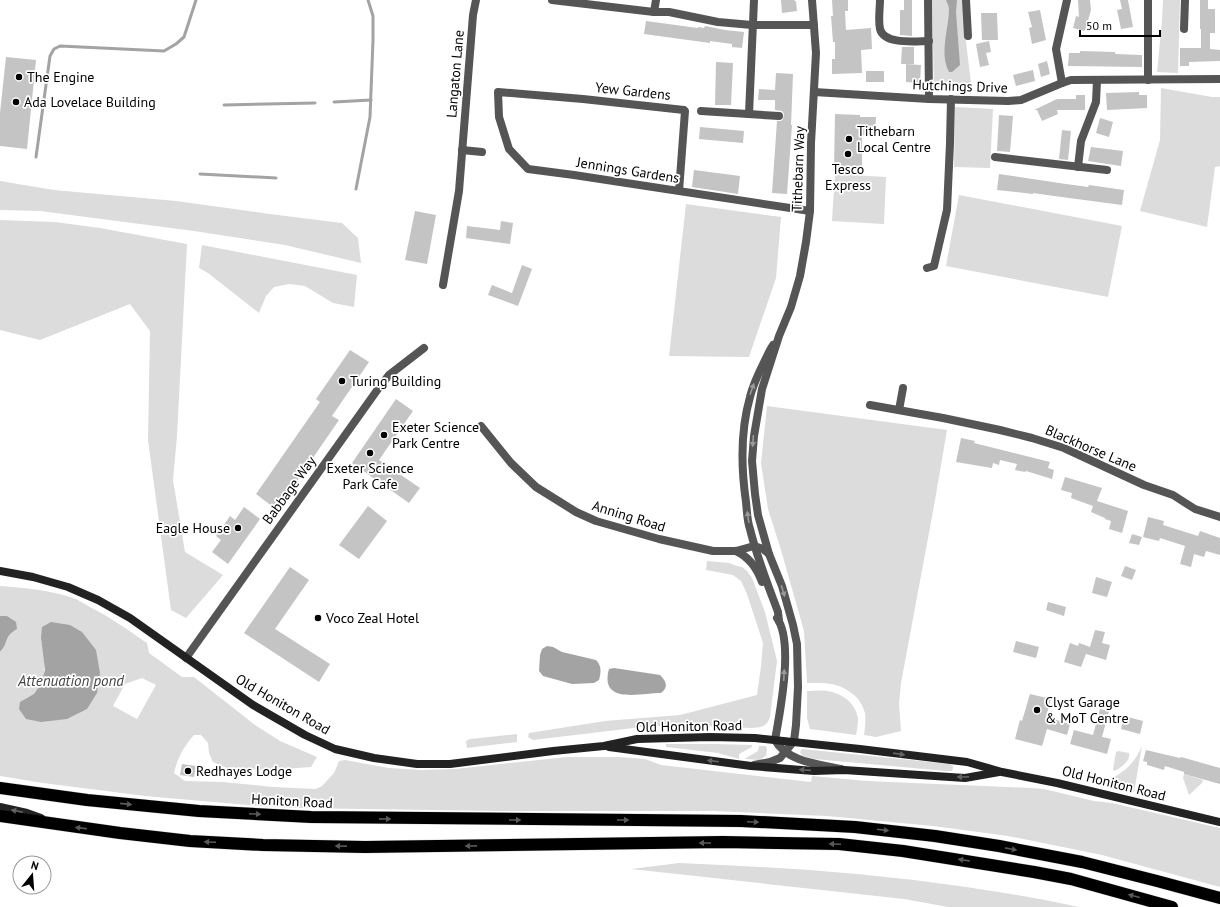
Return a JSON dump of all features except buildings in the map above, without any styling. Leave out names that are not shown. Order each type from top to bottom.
[{"type":"highway","name":"Honiton Road","points":[[0,788],[87,800],[191,810],[304,817],[389,819],[741,821],[855,827],[935,836],[999,846],[1082,862],[1220,898]]},
{"type":"highway","points":[[0,816],[61,826],[190,840],[263,845],[365,847],[723,842],[839,844],[903,851],[971,861],[1071,879],[1172,907]]},
{"type":"street","name":"Langaton Lane","points":[[443,285],[459,191],[476,0]]},
{"type":"street","points":[[552,0],[654,12],[670,12],[718,22],[752,25],[814,25]]},
{"type":"street","points":[[654,12],[656,0]]},
{"type":"street","points":[[749,114],[754,0]]},
{"type":"street","name":"Tithebarn Way","points":[[754,546],[758,539],[758,515],[752,461],[754,436],[762,389],[791,307],[800,276],[810,211],[811,143],[816,53],[812,0]]},
{"type":"street","points":[[880,0],[880,28],[884,36],[893,40],[929,41]]},
{"type":"street","points":[[928,0],[929,99]]},
{"type":"street","points":[[966,0],[968,36]]},
{"type":"street","points":[[1062,83],[1056,49],[1067,0]]},
{"type":"street","points":[[1148,0],[1148,80]]},
{"type":"street","points":[[1184,29],[1185,0]]},
{"type":"street","name":"Hutchings Drive","points":[[814,92],[929,99],[1015,101],[1028,98],[1071,80],[1220,79]]},
{"type":"street","points":[[1078,167],[1081,141],[1096,102],[1097,80]]},
{"type":"street","name":"Jennings Gardens","points":[[498,92],[499,118],[509,149],[528,169],[810,211]]},
{"type":"street","name":"Yew Gardens","points":[[498,92],[583,99],[684,110],[679,191]]},
{"type":"street","points":[[927,268],[934,266],[947,210],[951,99]]},
{"type":"street","points":[[701,111],[779,116]]},
{"type":"street","points":[[462,150],[482,152]]},
{"type":"street","points":[[995,157],[1107,170]]},
{"type":"street","name":"Tithebarn Way","points":[[775,740],[784,687],[785,648],[778,612],[749,528],[742,455],[746,411],[753,386],[770,350],[780,336]]},
{"type":"street","name":"Babbage Way","points":[[186,658],[378,388],[396,370],[424,348]]},
{"type":"street","points":[[899,410],[903,388]]},
{"type":"street","name":"Blackhorse Lane","points":[[870,405],[1000,430],[1064,448],[1144,485],[1172,495],[1195,509],[1220,517]]},
{"type":"street","name":"Anning Road","points":[[482,426],[511,463],[536,487],[576,512],[596,521],[659,539],[713,551],[736,551],[754,546]]},
{"type":"street","name":"Tithebarn Way","points":[[758,515],[782,586],[797,644],[798,687],[794,741]]},
{"type":"street","points":[[754,546],[763,549],[770,554]]},
{"type":"street","name":"Tithebarn Way","points":[[736,551],[748,559],[758,573],[773,614],[779,621]]},
{"type":"street","name":"Old Honiton Road","points":[[0,571],[33,577],[68,587],[98,600],[130,618],[253,705],[305,735],[335,749],[374,758],[417,764],[450,764],[604,746],[637,739],[665,737],[710,737],[794,741],[968,762],[1002,772],[1057,782],[1220,822]]},
{"type":"street","name":"Old Honiton Road","points":[[775,740],[786,752],[802,760],[844,770]]},
{"type":"street","name":"Old Honiton Road","points":[[752,766],[780,758],[794,741]]},
{"type":"street","name":"Old Honiton Road","points":[[604,746],[752,766],[965,778],[1002,772]]},
{"type":"street","points":[[0,807],[28,813],[61,826]]},
{"type":"shaded area","points":[[932,0],[963,0],[965,34],[972,91],[934,89]]},
{"type":"shaded area","points":[[1163,0],[1180,0],[1178,73],[1157,72]]},
{"type":"shaded area","points":[[1161,88],[1212,97],[1220,97],[1220,166],[1215,167],[1207,227],[1140,211],[1160,140]]},
{"type":"shaded area","points":[[955,107],[993,109],[990,168],[954,167]]},
{"type":"shaded area","points":[[835,174],[886,177],[884,224],[832,221]]},
{"type":"shaded area","points":[[0,181],[54,190],[176,201],[342,223],[358,238],[361,263],[285,245],[194,231],[40,211],[0,210]]},
{"type":"shaded area","points":[[959,195],[1122,226],[1108,297],[946,266]]},
{"type":"shaded area","points":[[686,204],[781,217],[776,278],[749,357],[669,356]]},
{"type":"shaded area","points":[[0,220],[55,222],[100,228],[187,244],[177,436],[173,480],[185,552],[223,575],[186,618],[171,610],[148,440],[150,331],[130,304],[40,340],[0,330]]},
{"type":"shaded area","points":[[202,245],[357,275],[354,307],[333,303],[305,286],[289,284],[274,287],[266,296],[259,313],[208,273],[199,268]]},
{"type":"shaded area","points":[[767,406],[947,430],[901,683],[899,704],[901,731],[876,737],[864,735],[865,713],[861,703],[856,697],[837,685],[826,683],[807,683],[804,631],[768,509],[761,463]]},
{"type":"shaded area","points":[[707,561],[729,563],[742,567],[747,571],[752,578],[765,612],[777,661],[770,717],[765,725],[754,728],[678,725],[642,727],[533,740],[528,737],[529,733],[605,721],[680,715],[757,695],[763,643],[747,594],[741,581],[733,575],[706,570]]},
{"type":"shaded area","points":[[0,586],[46,591],[75,599],[112,619],[147,643],[149,653],[182,677],[194,677],[255,725],[280,741],[317,757],[311,767],[269,770],[227,768],[213,762],[209,753],[208,743],[201,735],[194,735],[181,753],[174,773],[185,781],[223,782],[273,787],[316,789],[322,786],[334,773],[339,761],[345,760],[389,768],[421,770],[455,769],[567,757],[619,757],[645,759],[661,765],[811,782],[812,776],[867,781],[1044,789],[1220,828],[1220,887],[1102,855],[1008,836],[933,826],[827,816],[713,811],[502,811],[296,808],[145,796],[0,776],[0,652],[3,649],[8,637],[17,629],[7,616],[0,616]],"holes":[[[41,638],[67,719],[20,702],[35,694],[43,682],[44,660]],[[142,678],[156,685],[137,719],[113,706],[125,684]]]},
{"type":"shaded area","points":[[807,691],[833,692],[847,700],[857,713],[858,721],[856,735],[810,729],[807,718]]},
{"type":"shaded area","points":[[517,734],[517,742],[467,748],[466,741],[470,739]]},
{"type":"shaded area","points":[[666,744],[752,745],[752,747],[739,754],[739,759],[718,753],[666,747]]},
{"type":"shaded area","points":[[759,746],[766,746],[766,756],[759,760],[745,759],[758,751]]},
{"type":"shaded area","points":[[1142,746],[1134,792],[1111,786],[1109,784],[1110,780],[1129,766],[1136,758]]},
{"type":"shaded area","points":[[802,749],[950,764],[953,768],[952,771],[946,771],[814,759],[803,756],[800,752]]},
{"type":"shaded area","points":[[1116,752],[1129,753],[1129,756],[1125,764],[1114,771],[1113,769]]},
{"type":"shaded area","points":[[1184,774],[1203,780],[1202,783],[1189,795],[1183,778]]},
{"type":"shaded area","points":[[679,863],[794,869],[877,876],[1012,894],[1079,907],[948,907],[904,899],[631,869]]},
{"type":"water","points":[[946,0],[957,0],[956,12],[960,65],[952,72],[949,72],[945,57],[945,40],[949,16],[949,9]]},
{"type":"water","name":"Attenuation pond","points":[[0,616],[7,616],[16,622],[17,629],[8,637],[3,649],[0,652]]},
{"type":"water","name":"Attenuation pond","points":[[51,622],[70,625],[82,632],[96,650],[100,673],[97,693],[87,709],[67,719],[41,722],[26,719],[19,709],[20,702],[34,694],[41,684],[45,670],[41,638],[42,627]]},
{"type":"water","points":[[547,646],[553,647],[562,652],[596,660],[600,670],[599,680],[594,683],[572,684],[543,676],[539,671],[540,655],[542,649]]},
{"type":"water","points":[[614,668],[660,675],[666,684],[664,691],[661,693],[633,695],[616,692],[610,688],[608,680],[609,669]]},
{"type":"waterway","points":[[36,157],[50,56],[54,49],[60,46],[164,51],[184,37],[196,0]]},
{"type":"waterway","points":[[356,189],[370,117],[373,16],[368,0]]},
{"type":"waterway","points":[[334,102],[371,100]]},
{"type":"waterway","points":[[224,105],[315,103]]},
{"type":"waterway","points":[[200,174],[276,178]]},
{"type":"place","name":"The Engine","points":[[19,77]]},
{"type":"place","name":"Ada Lovelace Building","points":[[16,102]]},
{"type":"place","name":"Tithebarn Local Centre","points":[[849,139]]},
{"type":"place","name":"Tesco Express","points":[[848,154]]},
{"type":"place","name":"Turing Building","points":[[342,381]]},
{"type":"place","name":"Exeter Science Park Centre","points":[[384,435]]},
{"type":"place","name":"Exeter Science Park Cafe","points":[[370,453]]},
{"type":"place","name":"Eagle House","points":[[238,528]]},
{"type":"place","name":"Voco Zeal Hotel","points":[[318,618]]},
{"type":"place","name":"Clyst Garage & MoT Centre","points":[[1037,710]]},
{"type":"place","name":"Redhayes Lodge","points":[[188,771]]}]
